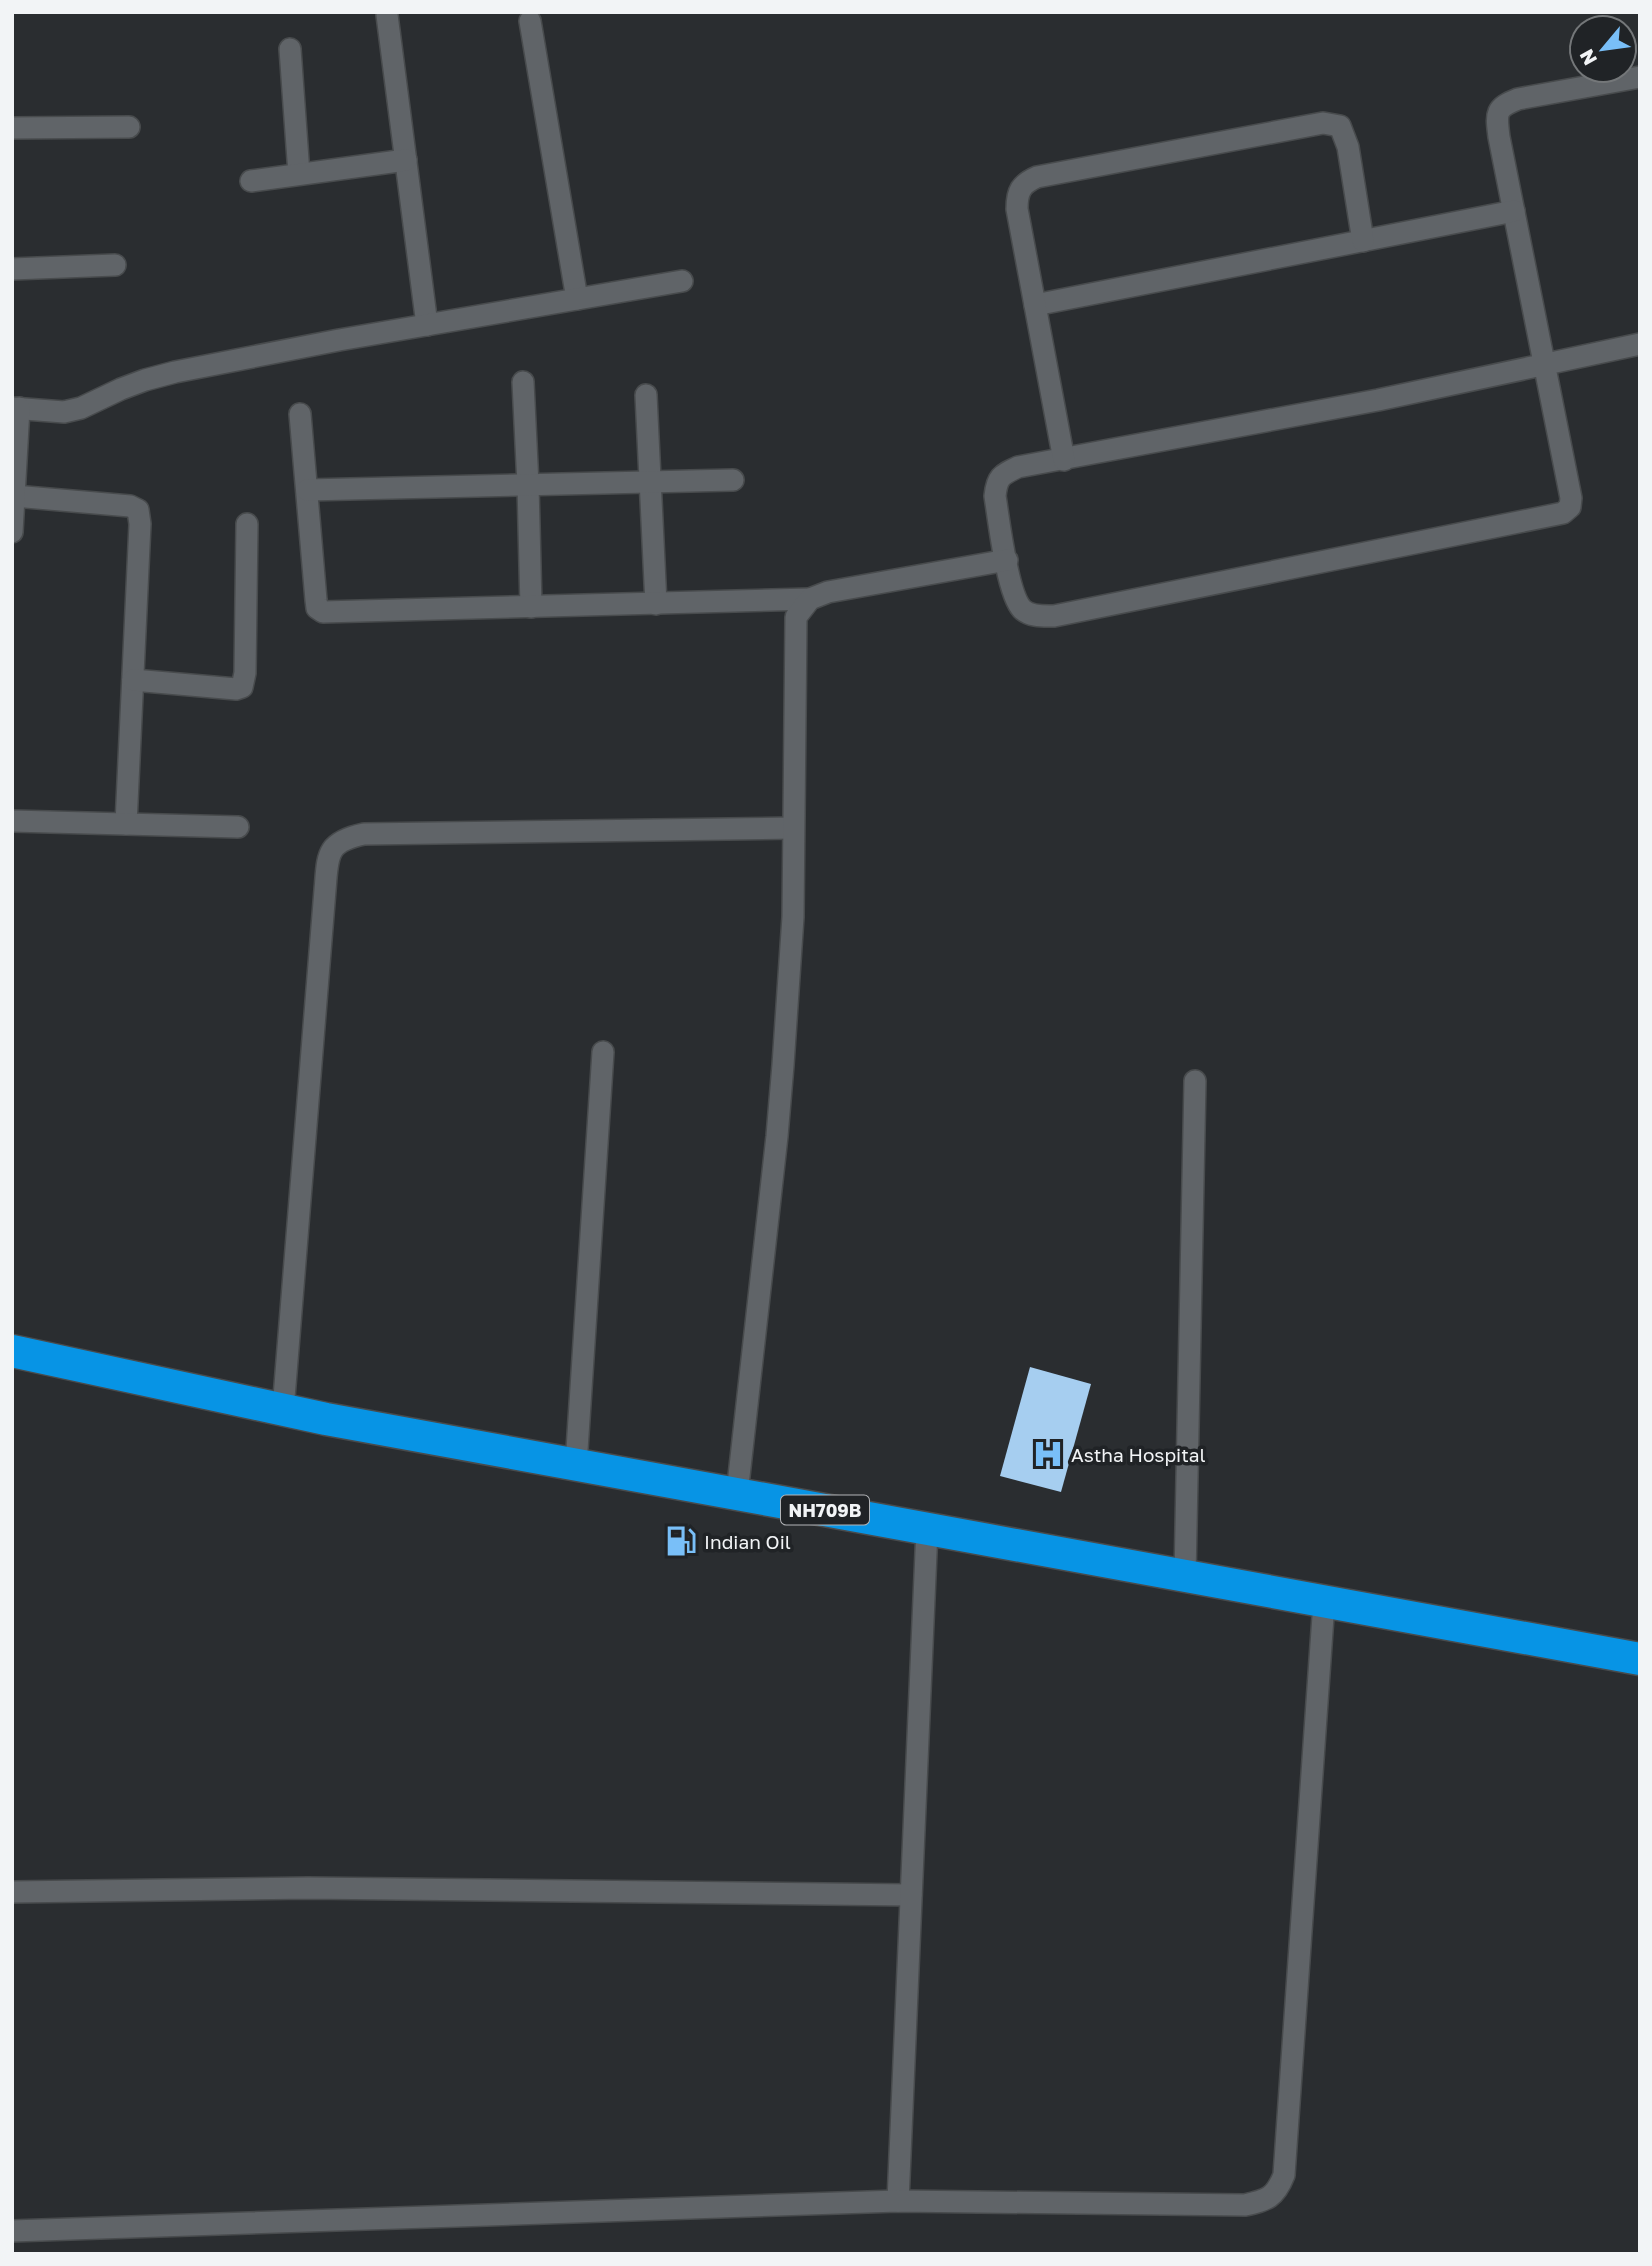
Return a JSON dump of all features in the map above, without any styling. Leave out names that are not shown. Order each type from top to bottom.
[{"type":"highway","name":"NH709B","points":[[12,1351],[283,1410],[1640,1659]]},
{"type":"street","points":[[387,15],[427,325]]},
{"type":"street","points":[[530,21],[577,299]]},
{"type":"street","points":[[290,49],[299,174]]},
{"type":"street","points":[[1640,77],[1518,99],[1503,105],[1497,116],[1499,137],[1545,363],[1571,498],[1570,507],[1563,513],[1054,616],[1037,617],[1023,610],[1013,594],[995,496],[996,484],[1002,474],[1018,467],[1378,400],[1545,363],[1640,344]]},
{"type":"street","points":[[1064,460],[1017,201],[1017,193],[1025,182],[1037,177],[1323,123],[1332,124],[1340,126],[1348,147],[1363,241]]},
{"type":"street","points":[[12,128],[129,127]]},
{"type":"street","points":[[251,181],[406,160]]},
{"type":"street","points":[[1035,305],[1514,211]]},
{"type":"street","points":[[12,269],[115,265]]},
{"type":"street","points":[[12,532],[16,408],[64,412],[81,408],[121,389],[174,372],[339,340],[682,281]]},
{"type":"street","points":[[523,382],[531,607]]},
{"type":"street","points":[[646,395],[656,604]]},
{"type":"street","points":[[300,414],[316,600],[317,608],[323,612],[810,599],[828,592],[1007,560]]},
{"type":"street","points":[[307,490],[733,480]]},
{"type":"street","points":[[14,496],[130,506],[138,510],[140,524],[126,824]]},
{"type":"street","points":[[133,680],[236,689],[242,687],[245,673],[247,524]]},
{"type":"street","points":[[737,1494],[778,1124],[793,917],[796,617],[810,599]]},
{"type":"street","points":[[12,821],[238,827]]},
{"type":"street","points":[[283,1410],[325,890],[328,862],[334,847],[344,838],[364,834],[793,828]]},
{"type":"street","points":[[576,1465],[603,1052]]},
{"type":"street","points":[[1185,1576],[1195,1081]]},
{"type":"street","points":[[898,2202],[927,1529]]},
{"type":"street","points":[[12,2231],[898,2202],[1245,2205],[1267,2200],[1279,2189],[1284,2175],[1324,1602]]},
{"type":"street","points":[[12,1892],[322,1888],[911,1895]]},
{"type":"building","points":[[1030,1367],[1091,1384],[1061,1492],[1000,1476]]},
{"type":"place","name":"Astha Hospital","points":[[1048,1454]]},
{"type":"place","name":"Indian Oil","points":[[681,1541]]}]
